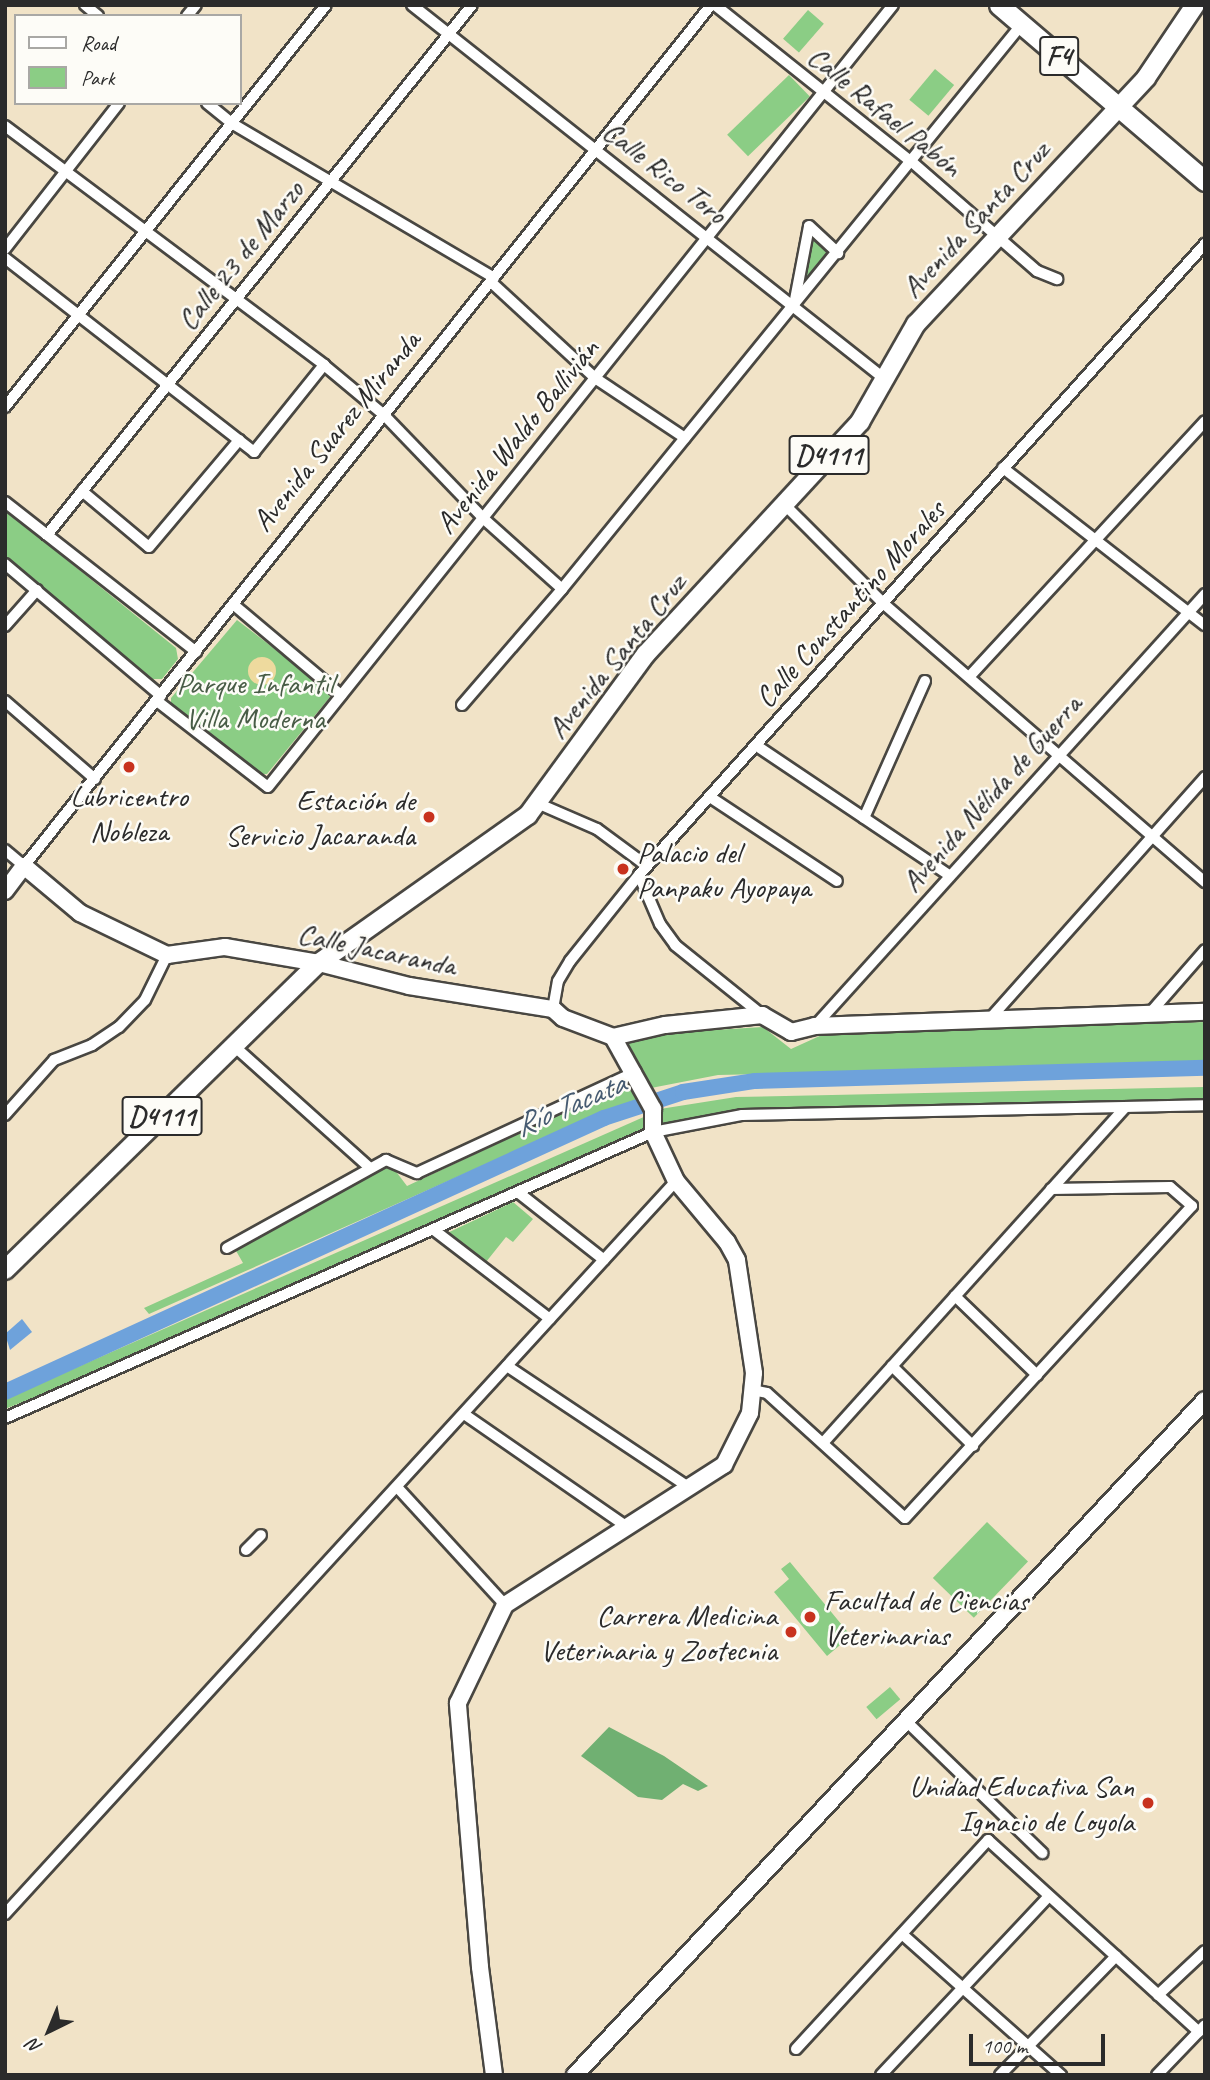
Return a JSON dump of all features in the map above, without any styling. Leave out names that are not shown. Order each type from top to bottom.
[{"type":"highway","name":"F4","points":[[999,5],[1205,181]]},
{"type":"main road","name":"Avenida Santa Cruz","points":[[5,1270],[319,963],[528,815],[646,654],[860,422],[916,324],[997,234],[1146,78],[1195,5]]},
{"type":"street","points":[[5,407],[149,233],[326,5]]},
{"type":"street","name":"Calle Rico Toro","points":[[412,5],[886,380]]},
{"type":"street","name":"Calle 23 de Marzo","points":[[47,535],[472,5]]},
{"type":"street","name":"Calle Rafael Pabón","points":[[713,5],[912,162],[1037,271],[1057,279]]},
{"type":"street","name":"Avenida Suarez Miranda","points":[[5,891],[713,5]]},
{"type":"street","name":"Avenida Waldo Ballivián","points":[[159,698],[268,787],[893,5]]},
{"type":"street","points":[[462,705],[562,589],[1022,24]]},
{"type":"street","points":[[5,249],[117,105]]},
{"type":"street","points":[[209,105],[233,124],[492,280],[595,377],[685,438]]},
{"type":"street","points":[[5,127],[324,365],[384,415],[483,518],[562,589]]},
{"type":"street","points":[[794,305],[809,226],[838,253]]},
{"type":"street","name":"Calle Constantino Morales","points":[[553,1009],[558,981],[570,961],[643,871],[1205,244]]},
{"type":"street","points":[[5,258],[254,452],[324,365]]},
{"type":"street","points":[[969,677],[1205,421]]},
{"type":"street","points":[[82,491],[149,547],[239,440]]},
{"type":"street","points":[[1003,468],[1205,625]]},
{"type":"street","points":[[5,502],[196,652]]},
{"type":"street","points":[[783,503],[884,604],[1205,882]]},
{"type":"street","points":[[5,564],[159,698]]},
{"type":"street","points":[[5,626],[37,590]]},
{"type":"street","name":"Avenida Nélida de Guerra","points":[[815,1026],[1205,594]]},
{"type":"street","points":[[234,605],[341,695]]},
{"type":"street","points":[[864,818],[925,681]]},
{"type":"street","points":[[5,701],[95,779]]},
{"type":"street","points":[[757,746],[949,875]]},
{"type":"street","points":[[987,1022],[1205,777]]},
{"type":"street","points":[[710,797],[837,881]]},
{"type":"street","points":[[537,803],[597,829],[643,871],[660,924],[675,945],[762,1015],[791,1032],[815,1026],[987,1022],[1151,1012],[1205,1012]]},
{"type":"street","points":[[5,850],[80,913],[167,954],[145,1000],[119,1027],[92,1045],[54,1060],[5,1115]]},
{"type":"street","name":"Calle Jacaranda","points":[[167,954],[225,947],[319,963],[409,986],[553,1009],[563,1018],[612,1037]]},
{"type":"street","points":[[1151,1012],[1205,950]]},
{"type":"street","points":[[494,2075],[480,1968],[458,1703],[505,1605],[687,1486],[724,1465],[742,1436],[754,1373],[737,1260],[727,1242],[676,1181],[653,1132],[651,1103],[636,1072],[612,1037],[665,1025],[762,1015]]},
{"type":"street","points":[[234,1046],[369,1167]]},
{"type":"street","points":[[227,1248],[369,1167],[386,1160],[417,1173],[636,1072]]},
{"type":"street","points":[[5,1418],[653,1132],[742,1115],[1205,1105]]},
{"type":"street","points":[[823,1443],[1125,1108]]},
{"type":"street","points":[[5,1914],[676,1181]]},
{"type":"street","points":[[752,1390],[767,1393],[905,1518],[1192,1206],[1170,1187],[1051,1189]]},
{"type":"street","points":[[519,1193],[604,1260]]},
{"type":"street","points":[[434,1230],[550,1319]]},
{"type":"street","points":[[955,1296],[1037,1375]]},
{"type":"street","points":[[892,1366],[973,1446]]},
{"type":"street","points":[[507,1367],[687,1486]]},
{"type":"street","points":[[575,2075],[1205,1400]]},
{"type":"street","points":[[464,1414],[626,1526]]},
{"type":"street","points":[[397,1487],[505,1605]]},
{"type":"street","points":[[246,1550],[261,1535]]},
{"type":"street","points":[[906,1721],[1042,1853]]},
{"type":"street","points":[[796,2049],[988,1840],[1158,1995],[1202,2028],[1157,2075]]},
{"type":"street","points":[[881,2075],[1049,1896]]},
{"type":"street","points":[[902,1934],[1061,2075]]},
{"type":"street","points":[[1158,1995],[1205,1951]]},
{"type":"street","points":[[1000,2075],[1116,1956]]},
{"type":"green space","points":[[808,10],[824,24],[799,52],[783,39]]},
{"type":"green space","points":[[935,69],[954,85],[928,116],[909,100]]},
{"type":"green space","points":[[789,75],[810,97],[748,156],[727,135]]},
{"type":"green space","points":[[816,238],[828,254],[800,289],[809,241]]},
{"type":"green space","points":[[5,510],[176,648],[178,659],[162,679],[150,679],[5,556]]},
{"type":"green space","name":"Parque Infantil Villa Moderna","points":[[237,620],[328,690],[330,697],[267,774],[261,774],[171,703],[171,698]]},
{"type":"green space","points":[[1205,1022],[1205,1064],[718,1075],[651,1088],[626,1042],[666,1033],[763,1027],[791,1049],[824,1034]]},
{"type":"green space","points":[[631,1081],[642,1100],[556,1133],[149,1314],[144,1308],[243,1263],[235,1249],[391,1165],[407,1186]]},
{"type":"green space","points":[[1205,1087],[1205,1101],[745,1111],[659,1127],[660,1109],[736,1097]]},
{"type":"green space","points":[[646,1116],[647,1131],[154,1350],[5,1409],[5,1399]]},
{"type":"green space","points":[[513,1202],[533,1219],[513,1242],[506,1237],[482,1267],[443,1235]]},
{"type":"green space","points":[[987,1522],[1028,1562],[974,1618],[933,1578]]},
{"type":"green space","points":[[790,1562],[851,1636],[827,1656],[774,1592],[789,1579],[781,1569]]},
{"type":"green space","points":[[890,1687],[900,1699],[877,1719],[866,1707]]},
{"type":"green space","points":[[609,1727],[664,1756],[708,1786],[698,1791],[683,1784],[662,1800],[638,1797],[581,1756]]},
{"type":"sand","points":[[262,657],[272,661],[276,671],[272,681],[262,685],[252,681],[248,671],[252,661]]},
{"type":"water","points":[[22,1319],[32,1332],[10,1350],[5,1334]]},
{"type":"waterway","name":"Río Tacata","points":[[5,1392],[604,1118],[683,1092],[755,1081],[1205,1068]]},
{"type":"place","name":"Lubricentro Nobleza","points":[[129,767]]},
{"type":"place","name":"Estación de Servicio Jacaranda","points":[[429,817]]},
{"type":"place","name":"Palacio del Panpaku Ayopaya","points":[[623,869]]},
{"type":"place","name":"Facultad de Ciencias Veterinarias","points":[[810,1617]]},
{"type":"place","name":"Carrera Medicina Veterinaria y Zootecnia","points":[[791,1632]]},
{"type":"place","name":"Unidad Educativa San Ignacio de Loyola","points":[[1148,1803]]}]
